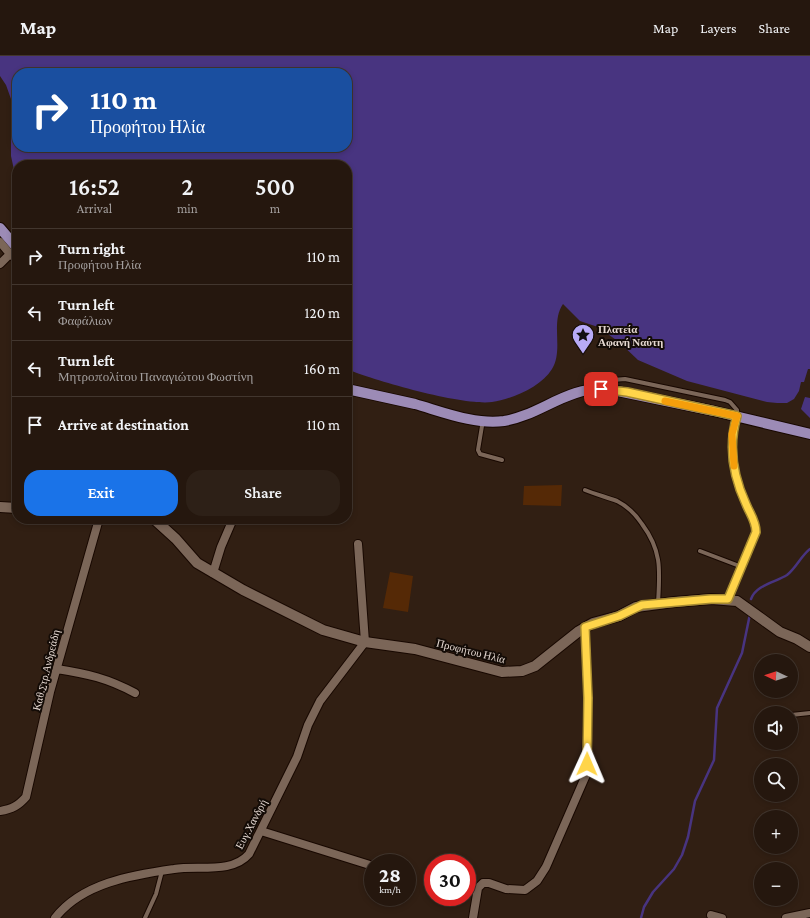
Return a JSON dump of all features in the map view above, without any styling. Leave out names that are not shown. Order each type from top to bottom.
[{"type":"main road","points":[[0,219],[12,233]]},
{"type":"main road","points":[[0,228],[12,248]]},
{"type":"main road","points":[[352,390],[464,417],[496,421],[515,418],[575,392],[605,389],[736,419],[810,440]]},
{"type":"main road","points":[[352,397],[482,426],[511,426],[578,398],[601,395],[810,434]]},
{"type":"street","points":[[0,242],[12,250]]},
{"type":"street","points":[[0,264],[12,253]]},
{"type":"street","points":[[728,599],[754,540],[756,526],[739,487],[734,468],[732,434],[736,419]]},
{"type":"street","points":[[0,507],[12,508]]},
{"type":"street","name":"Καθ.Στρ.Ανδρεάδη","points":[[0,811],[11,809],[19,805],[26,797],[57,669],[98,524]]},
{"type":"street","name":"Προφήτου Ηλία","points":[[160,524],[176,539],[191,558],[213,573],[323,630],[365,642],[415,649],[502,672],[522,671],[540,663],[585,627],[624,614],[636,607],[658,603],[728,599],[737,600],[780,632],[797,639],[810,647]]},
{"type":"street","points":[[213,573],[221,547],[231,524]]},
{"type":"street","points":[[358,544],[365,642]]},
{"type":"street","points":[[473,918],[478,888],[483,883],[525,890],[537,881],[546,867],[586,775],[588,698],[585,627]]},
{"type":"street","name":"Ευγ.Χανδρή","points":[[55,918],[73,900],[99,886],[124,878],[162,871],[238,864],[249,854],[261,831],[297,757],[308,725],[320,701],[365,642]]},
{"type":"street","points":[[57,669],[98,676],[112,681],[135,693]]},
{"type":"street","points":[[261,831],[364,863]]},
{"type":"street","points":[[786,918],[810,912]]},
{"type":"street","points":[[711,915],[722,918]]},
{"type":"lane","points":[[605,389],[613,380],[626,379],[699,394],[730,402],[737,410],[736,419]]},
{"type":"lane","points":[[482,426],[478,450],[480,454],[502,460]]},
{"type":"lane","points":[[585,490],[618,502],[636,516],[649,533],[658,555],[660,581],[658,603]]},
{"type":"lane","points":[[700,551],[742,567]]},
{"type":"lane","points":[[798,714],[810,713]]},
{"type":"lane","points":[[145,918],[156,894],[162,871]]},
{"type":"shaded area","points":[[0,56],[810,56],[810,369],[808,369],[804,382],[801,382],[799,391],[794,399],[787,403],[767,402],[687,381],[638,360],[619,342],[598,327],[580,321],[563,304],[557,319],[557,353],[552,369],[533,387],[517,395],[492,402],[461,400],[420,392],[360,374],[352,371],[352,160],[12,161],[11,99],[6,85],[0,76]]},
{"type":"shaded area","points":[[805,397],[810,398],[810,418],[801,409]]},
{"type":"shaded area","points":[[562,485],[561,506],[523,505],[524,486]]},
{"type":"shaded area","points":[[390,572],[413,576],[408,612],[383,608]]},
{"type":"waterway","points":[[751,599],[757,590],[787,575],[810,549]]},
{"type":"waterway","points":[[641,918],[644,907],[653,892],[674,869],[682,855],[688,837],[695,801],[714,760],[717,708],[742,653],[750,614]]},
{"type":"slow traffic","points":[[665,401],[737,416],[732,434],[732,454],[734,466]]},
{"type":"place","name":"Πλατεία Αφανή Ναύτη","points":[[583,354]]},
{"type":"route","points":[[587,764],[588,698],[585,627],[614,618],[642,605],[666,602],[728,599],[754,540],[756,532],[755,522],[739,487],[734,468],[732,434],[737,416],[627,392],[601,389]]}]
